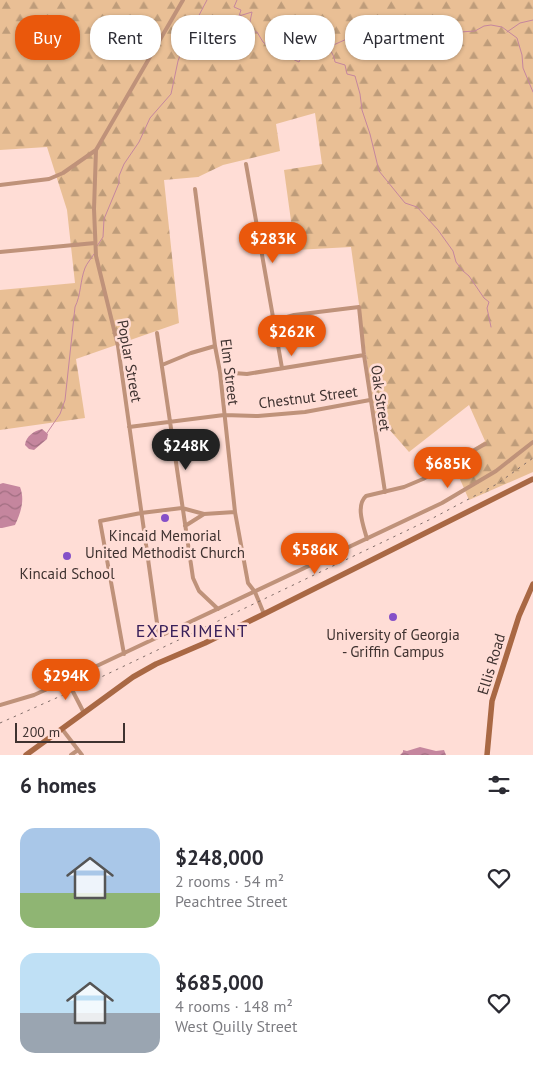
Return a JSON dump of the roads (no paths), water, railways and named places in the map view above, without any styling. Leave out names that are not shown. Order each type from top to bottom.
[{"type":"main road","points":[[26,755],[133,678],[156,664],[205,643],[533,479]]},
{"type":"main road","name":"Ellis Road","points":[[487,755],[492,701],[519,616],[533,584]]},
{"type":"street","points":[[0,185],[49,179],[63,173],[96,150],[183,0]]},
{"type":"street","name":"Poplar Street","points":[[96,150],[95,243],[98,268],[118,346],[159,637]]},
{"type":"street","points":[[246,164],[282,368]]},
{"type":"street","name":"Elm Street","points":[[195,189],[220,372],[235,512],[248,583],[264,614]]},
{"type":"street","points":[[0,252],[95,243]]},
{"type":"street","name":"Oak Street","points":[[273,321],[294,316],[359,307],[370,400],[384,492]]},
{"type":"street","points":[[158,333],[182,508],[195,585],[218,609]]},
{"type":"street","points":[[162,365],[191,353],[215,346]]},
{"type":"street","points":[[220,372],[247,374],[364,354]]},
{"type":"street","name":"Chestnut Street","points":[[129,427],[224,415],[258,416],[305,412],[370,400]]},
{"type":"street","points":[[0,705],[34,694],[67,680],[367,539],[470,488],[514,459],[533,442]]},
{"type":"street","points":[[367,539],[360,505],[366,496],[423,479],[485,444]]},
{"type":"street","points":[[124,654],[100,521],[182,508],[204,514],[235,512]]},
{"type":"street","points":[[185,526],[204,514]]},
{"type":"street","points":[[67,680],[84,713]]},
{"type":"street","points":[[62,729],[82,755]]},
{"type":"street","points":[[72,755],[78,750]]},
{"type":"water","points":[[42,429],[48,434],[47,439],[34,450],[29,449],[25,445],[27,439],[33,433]]},
{"type":"water","points":[[0,484],[20,487],[22,501],[21,511],[15,525],[0,528]]},
{"type":"water","points":[[420,747],[436,751],[444,750],[446,755],[400,755],[403,750],[407,751]]},
{"type":"waterway","points":[[97,246],[103,237],[104,219],[119,183],[119,176],[124,164],[139,142],[150,118],[171,94],[178,61],[184,44],[207,0]]},
{"type":"waterway","points":[[237,0],[234,7],[241,10],[239,16],[252,12],[248,31],[257,32],[263,42],[273,50],[299,62],[303,53],[300,42],[317,43],[331,51],[335,62],[345,65],[347,74],[355,76],[362,110],[379,171],[405,203],[417,207],[438,230],[453,251],[456,262],[489,302],[487,308],[491,327]]},
{"type":"waterway","points":[[507,32],[520,23],[533,20]]},
{"type":"waterway","points":[[335,44],[358,34],[370,22],[383,25],[394,21],[443,32],[475,31],[484,26],[491,25],[502,27],[517,38],[522,55],[523,68],[533,92]]},
{"type":"waterway","points":[[47,433],[60,414],[65,400],[75,307],[85,268],[94,254]]},
{"type":"railway","points":[[0,723],[72,691],[433,518],[497,484],[533,458]]},
{"type":"place","name":"Kincaid Memorial United Methodist Church","points":[[165,518]]},
{"type":"place","name":"Kincaid School","points":[[67,556]]},
{"type":"place","name":"University of Georgia - Griffin Campus","points":[[393,617]]},
{"type":"district","name":"EXPERIMENT","points":[[192,630]]}]
